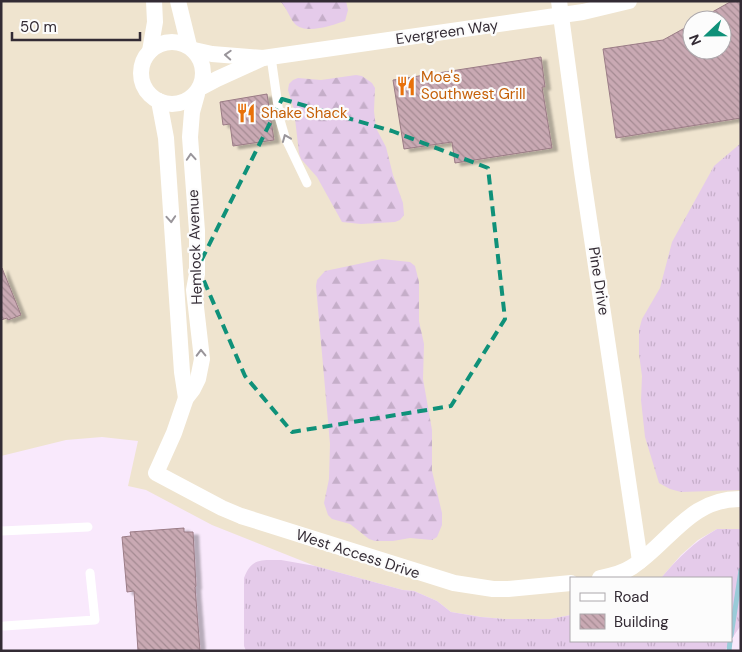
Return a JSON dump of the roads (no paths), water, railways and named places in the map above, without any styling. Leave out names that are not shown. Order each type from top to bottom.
[{"type":"street","points":[[150,51],[155,22],[154,1]]},
{"type":"street","points":[[178,1],[191,48],[203,66],[203,78],[199,91],[186,101],[175,104],[159,101],[149,94],[141,78],[143,61],[150,51],[165,42],[178,42],[191,48]]},
{"type":"street","name":"Evergreen Way","points":[[191,48],[212,54],[267,58],[377,42],[560,8],[606,8],[629,1]]},
{"type":"street","name":"Pine Drive","points":[[560,8],[582,172],[640,561]]},
{"type":"street","name":"Evergreen Way","points":[[199,91],[217,79],[267,58]]},
{"type":"street","name":"Hemlock Avenue","points":[[156,473],[174,433],[186,398],[198,379],[202,359],[194,290],[197,274],[197,231],[190,137],[191,118],[199,91]]},
{"type":"street","name":"Hemlock Avenue","points":[[159,101],[166,138],[182,372],[186,398]]},
{"type":"street","name":"West Access Drive","points":[[156,473],[241,516],[454,583],[493,589],[570,583]]},
{"type":"street","points":[[604,577],[623,572],[640,561],[678,526],[698,511],[716,502],[737,499]]},
{"type":"lane","points":[[267,58],[280,120],[307,183]]},
{"type":"lane","points":[[1,531],[88,527]]},
{"type":"lane","points":[[4,626],[95,620],[90,573]]},
{"type":"waterway","points":[[732,629],[741,570]]},
{"type":"waterway","points":[[729,651],[730,642]]},
{"type":"place","name":"Moe's Southwest Grill","points":[[406,86]]},
{"type":"place","name":"Shake Shack","points":[[246,113]]}]
